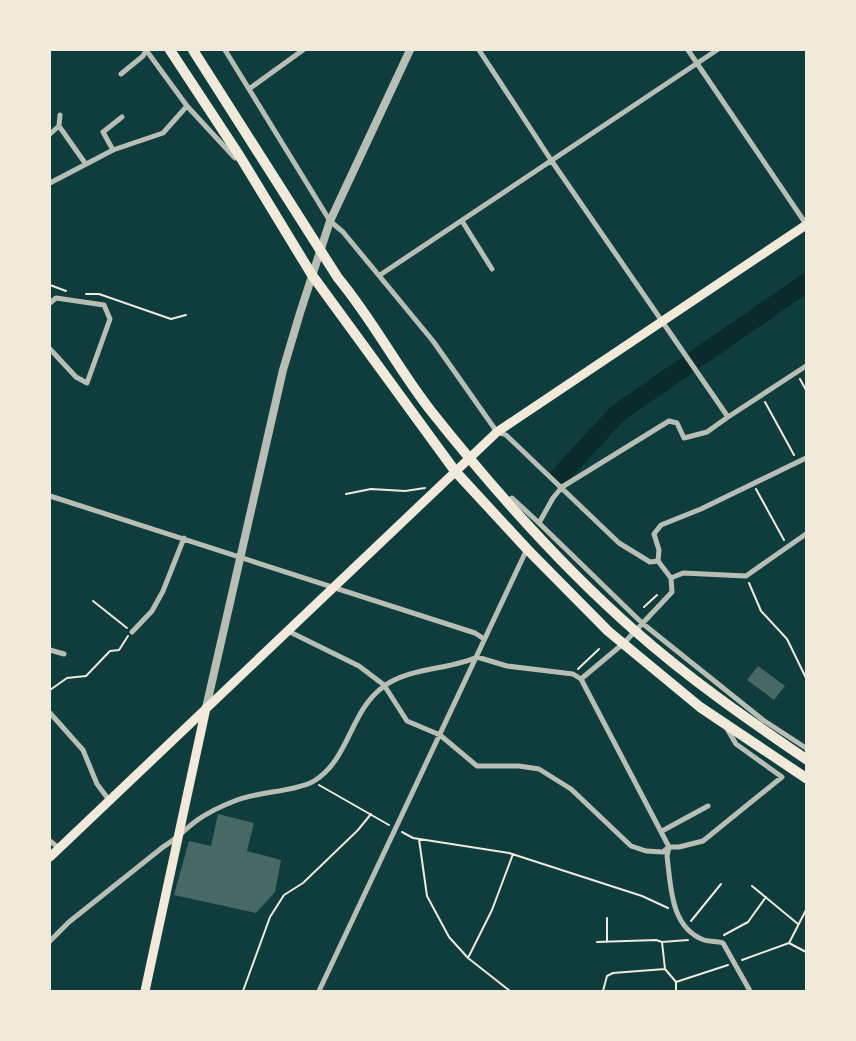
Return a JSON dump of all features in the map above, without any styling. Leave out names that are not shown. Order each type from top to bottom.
[{"type":"highway","points":[[170,50],[240,155],[312,275],[455,471],[527,549],[608,631],[624,642],[700,706],[806,778]]},
{"type":"highway","points":[[193,50],[338,278],[356,300],[430,410],[506,502],[635,631],[724,703],[806,759]]},
{"type":"main road","points":[[50,857],[497,432],[806,225]]},
{"type":"main road","points":[[145,991],[206,708]]},
{"type":"street","points":[[121,74],[143,56],[146,50],[187,106],[235,158],[240,155]]},
{"type":"street","points":[[225,50],[330,221],[344,232],[433,341],[497,432],[506,435],[619,543],[650,562],[658,561]]},
{"type":"street","points":[[249,89],[304,50]]},
{"type":"street","points":[[206,708],[283,370],[312,275],[330,221],[410,50]]},
{"type":"street","points":[[479,50],[551,160],[728,417]]},
{"type":"street","points":[[688,50],[806,225]]},
{"type":"street","points":[[380,275],[717,50]]},
{"type":"street","points":[[50,184],[85,163],[113,150],[163,133],[187,106]]},
{"type":"street","points":[[60,115],[59,126],[85,163]]},
{"type":"street","points":[[113,150],[103,132],[122,116]]},
{"type":"street","points":[[50,134],[59,126]]},
{"type":"street","points":[[462,221],[492,269]]},
{"type":"street","points":[[50,303],[56,298],[104,305],[110,320],[88,383],[76,377],[50,349]]},
{"type":"street","points":[[539,523],[553,498],[562,487],[669,421],[677,423],[684,438],[707,432],[806,366]]},
{"type":"street","points":[[581,679],[624,642],[672,592],[671,578],[658,561],[659,550],[654,534],[661,525],[806,458]]},
{"type":"street","points":[[50,496],[336,586],[475,633],[484,639]]},
{"type":"street","points":[[506,502],[512,498],[642,623],[763,720],[806,748]]},
{"type":"street","points":[[671,578],[684,574],[746,576],[806,534]]},
{"type":"street","points":[[132,632],[152,611],[163,591],[184,538]]},
{"type":"street","points":[[319,991],[527,549]]},
{"type":"street","points":[[288,630],[359,666],[384,685],[407,721],[440,735],[477,766],[540,769],[571,788],[630,846],[646,851],[663,852],[669,847],[679,847],[703,841],[782,777],[736,744],[724,722]]},
{"type":"street","points":[[50,650],[64,654]]},
{"type":"street","points":[[50,941],[69,922],[163,847],[178,838],[196,821],[237,800],[313,782],[333,765],[359,713],[384,685],[425,670],[468,661],[477,657],[507,666],[573,674],[581,679],[669,847],[667,856],[674,911],[684,924],[706,941],[723,943],[750,991]]},
{"type":"street","points":[[50,713],[83,750],[97,784],[109,800]]},
{"type":"street","points":[[662,832],[708,806]]},
{"type":"street","points":[[50,841],[59,848]]},
{"type":"path","points":[[50,285],[69,292]]},
{"type":"path","points":[[84,294],[99,294],[171,320],[186,315]]},
{"type":"path","points":[[797,372],[806,390]]},
{"type":"path","points":[[762,395],[797,462]]},
{"type":"path","points":[[753,484],[788,546]]},
{"type":"path","points":[[346,494],[371,489],[405,491],[424,487],[432,493]]},
{"type":"path","points":[[746,576],[761,611],[787,639],[806,678]]},
{"type":"path","points":[[644,607],[657,595]]},
{"type":"path","points":[[50,690],[67,678],[86,676],[110,651],[119,650],[132,632],[93,601]]},
{"type":"path","points":[[573,674],[599,649]]},
{"type":"path","points":[[313,782],[396,829],[419,838],[513,854],[642,896],[674,911]]},
{"type":"path","points":[[243,991],[270,917],[284,895],[324,863],[358,830],[371,814]]},
{"type":"path","points":[[419,838],[427,896],[450,937],[468,958],[510,991]]},
{"type":"path","points":[[468,958],[492,910],[513,854]]},
{"type":"path","points":[[684,924],[692,920],[721,884]]},
{"type":"path","points":[[752,886],[798,924]]},
{"type":"path","points":[[723,943],[724,935],[748,922],[766,897]]},
{"type":"path","points":[[806,910],[789,943],[806,952]]},
{"type":"path","points":[[607,918],[607,942]]},
{"type":"path","points":[[597,942],[656,940],[662,942],[700,937]]},
{"type":"path","points":[[662,942],[665,969],[676,982],[676,991]]},
{"type":"path","points":[[603,991],[607,976],[613,973],[665,969]]},
{"type":"building","points":[[758,666],[785,686],[774,700],[747,680]]},
{"type":"building","points":[[218,814],[254,823],[247,851],[281,860],[275,892],[256,913],[174,895],[189,841],[211,846]]},
{"type":"waterway","points":[[559,477],[618,413],[806,283]]}]
